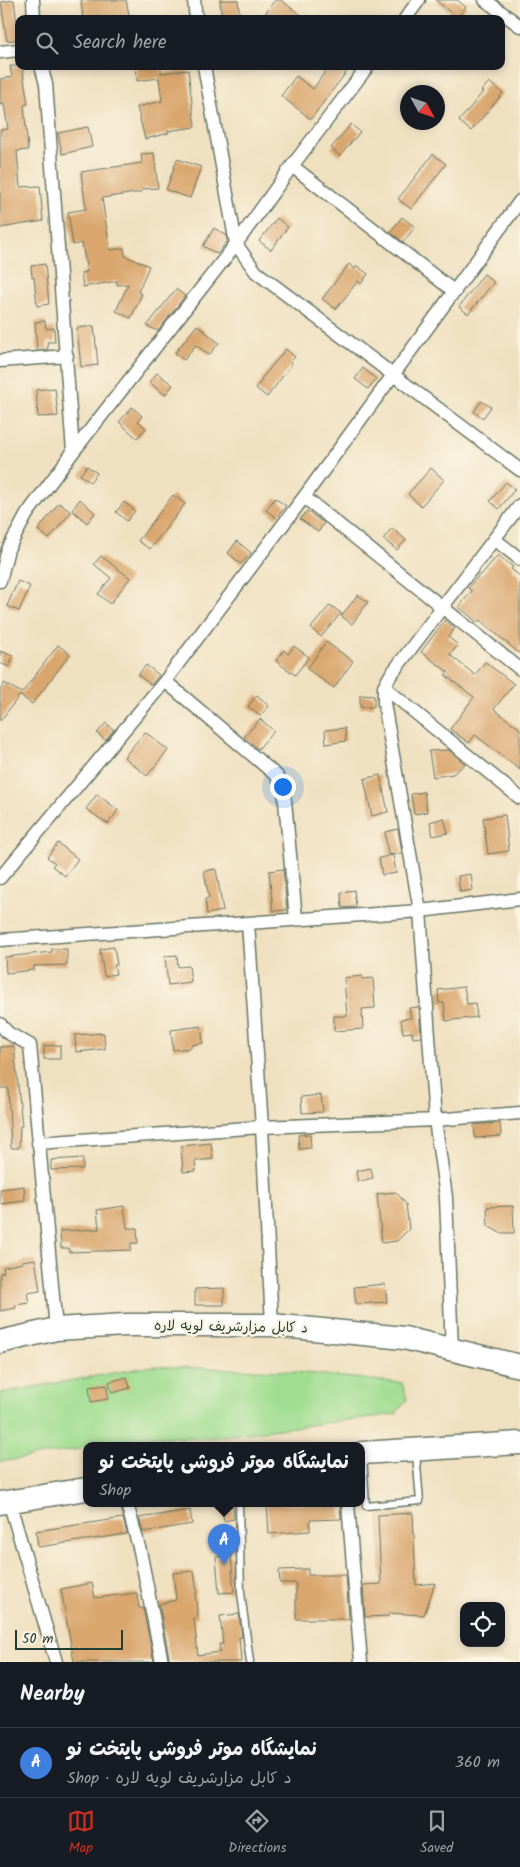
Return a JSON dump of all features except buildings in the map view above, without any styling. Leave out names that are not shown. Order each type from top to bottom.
[{"type":"highway","name":"د کابل مزارشریف لویه لاره","points":[[0,1342],[56,1329],[126,1326],[272,1326],[404,1338],[520,1366]]},
{"type":"highway","points":[[365,1453],[520,1443]]},
{"type":"highway","points":[[5,1502],[83,1489]]},
{"type":"street","points":[[33,0],[34,15]]},
{"type":"street","points":[[194,0],[196,15]]},
{"type":"street","points":[[408,15],[419,0]]},
{"type":"street","points":[[486,0],[520,26]]},
{"type":"street","points":[[0,52],[15,50]]},
{"type":"street","points":[[43,70],[46,84],[73,452]]},
{"type":"street","points":[[205,70],[236,244],[256,272],[520,470]]},
{"type":"street","points":[[0,581],[8,550],[27,514],[73,452],[236,244],[365,70]]},
{"type":"street","points":[[292,166],[455,292]]},
{"type":"street","points":[[0,878],[165,681],[394,376],[520,202]]},
{"type":"street","points":[[0,361],[67,356]]},
{"type":"street","points":[[304,497],[520,669]]},
{"type":"street","points":[[452,1350],[446,1197],[435,1120],[420,911],[384,703],[384,687],[390,676],[443,609],[520,505]]},
{"type":"street","points":[[494,539],[520,559]]},
{"type":"street","points":[[165,681],[277,776],[284,791],[296,919]]},
{"type":"street","points":[[384,687],[520,798]]},
{"type":"street","points":[[0,940],[420,911],[520,899]]},
{"type":"street","points":[[248,923],[262,1127],[272,1326]]},
{"type":"street","points":[[3,1030],[30,1045],[56,1329]]},
{"type":"street","points":[[38,1143],[262,1127],[435,1120],[520,1113]]},
{"type":"street","points":[[5,1502],[56,1662]]},
{"type":"street","points":[[128,1507],[140,1551],[162,1662]]},
{"type":"street","points":[[348,1507],[361,1662]]},
{"type":"lane","points":[[365,1493],[366,1506],[420,1501],[416,1449]]},
{"type":"lane","points":[[239,1507],[241,1593],[250,1662]]},
{"type":"green space","points":[[153,1366],[286,1371],[402,1383],[407,1399],[396,1414],[208,1438],[152,1437],[121,1442],[83,1442],[83,1448],[0,1462],[0,1393]]},
{"type":"place","name":"نمایشگاه موتر فروشی پایتخت نو","points":[[224,1565]]}]
